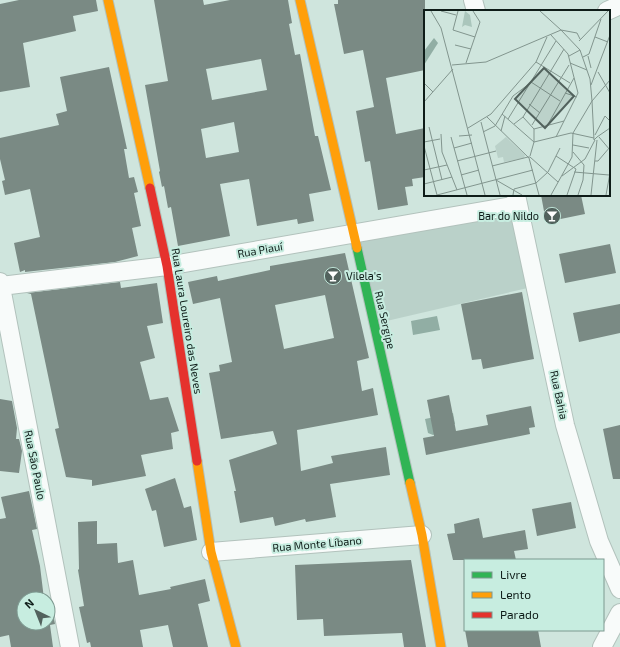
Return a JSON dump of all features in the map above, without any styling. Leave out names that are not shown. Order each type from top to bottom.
[{"type":"street","name":"Rua Laura Loureiro das Neves","points":[[108,0],[167,266],[211,552],[236,647]]},
{"type":"street","name":"Rua Sergipe","points":[[300,0],[422,535],[441,647]]},
{"type":"street","points":[[473,0],[476,10]]},
{"type":"street","points":[[609,10],[620,5]]},
{"type":"street","name":"Rua Piauí","points":[[0,284],[167,266],[353,234],[517,200]]},
{"type":"street","name":"Rua Bahia","points":[[517,200],[565,425],[599,541],[620,589]]},
{"type":"street","name":"Rua São Paulo","points":[[0,284],[70,647]]},
{"type":"street","points":[[0,340],[7,320]]},
{"type":"street","name":"Rua Monte Líbano","points":[[211,552],[422,535]]},
{"type":"street","points":[[602,647],[620,613]]},
{"type":"shaded area","points":[[515,209],[532,287],[378,323],[357,237]]},
{"type":"shaded area","points":[[437,316],[440,330],[413,335],[411,321]]},
{"type":"shaded area","points":[[453,413],[455,424],[439,427],[439,432],[433,435],[428,433],[425,419]]},
{"type":"building","points":[[19,0],[96,0],[98,11],[73,16],[76,31],[23,43],[30,87],[0,92],[0,4]]},
{"type":"building","points":[[154,0],[203,0],[204,5],[230,0],[288,0],[292,23],[289,24],[295,55],[300,54],[315,136],[318,136],[331,190],[309,194],[314,221],[298,224],[297,219],[257,226],[249,179],[220,184],[230,236],[178,246],[171,207],[168,208],[164,186],[162,187],[145,85],[168,81]],"holes":[[[261,59],[267,90],[212,100],[206,69]],[[234,122],[239,152],[206,158],[201,129]]]},
{"type":"building","points":[[338,0],[425,0],[424,70],[386,78],[396,134],[424,128],[424,177],[412,179],[413,186],[405,187],[408,205],[378,210],[370,161],[365,162],[356,111],[374,107],[363,50],[344,54],[334,4],[338,4]]},
{"type":"building","points":[[109,67],[127,149],[124,149],[129,178],[134,177],[138,192],[134,193],[141,226],[132,228],[138,256],[115,262],[25,272],[25,270],[20,272],[14,243],[40,237],[30,189],[5,195],[2,181],[5,180],[0,159],[0,138],[59,125],[56,114],[67,111],[60,77]]},
{"type":"building","points":[[541,196],[581,196],[585,214],[546,222]]},
{"type":"building","points":[[610,244],[616,273],[565,283],[559,254]]},
{"type":"building","points":[[345,253],[369,358],[357,361],[362,391],[373,388],[378,415],[297,430],[301,471],[333,463],[331,456],[386,447],[390,475],[330,484],[336,517],[306,522],[305,519],[275,526],[273,517],[240,523],[234,491],[236,491],[229,460],[277,444],[273,431],[221,439],[209,373],[220,371],[219,365],[232,362],[220,298],[193,304],[188,282],[217,276],[218,281],[270,270],[270,266]],"holes":[[[325,295],[334,338],[284,349],[275,305]]]},
{"type":"building","points":[[120,282],[121,288],[157,283],[163,323],[147,326],[155,358],[140,362],[150,400],[168,397],[179,431],[171,433],[173,449],[141,455],[146,476],[92,486],[92,480],[66,477],[55,429],[59,428],[31,294],[27,293]]},
{"type":"building","points":[[522,292],[534,359],[483,369],[481,359],[472,360],[461,304]]},
{"type":"building","points":[[620,304],[620,333],[579,342],[573,313]]},
{"type":"building","points":[[449,395],[456,431],[488,425],[486,415],[531,406],[535,427],[529,428],[530,434],[426,455],[423,438],[434,436],[427,400]]},
{"type":"building","points":[[0,399],[12,401],[17,428],[16,439],[19,439],[22,451],[19,473],[0,471]]},
{"type":"building","points":[[620,425],[620,479],[613,479],[603,429]]},
{"type":"building","points":[[175,478],[184,508],[191,506],[197,540],[164,547],[156,510],[152,511],[145,489]]},
{"type":"building","points":[[29,491],[37,529],[32,530],[40,566],[43,591],[16,591],[16,631],[51,631],[53,647],[11,647],[9,635],[0,637],[0,519],[6,518],[1,497]]},
{"type":"building","points":[[571,502],[576,528],[537,536],[532,509]]},
{"type":"building","points":[[479,518],[483,538],[525,530],[528,549],[514,551],[516,559],[453,560],[447,534],[455,533],[454,524]]},
{"type":"building","points":[[97,521],[97,544],[117,543],[118,563],[133,560],[139,595],[171,589],[170,587],[205,579],[210,601],[198,604],[208,647],[173,647],[168,625],[140,630],[143,647],[91,647],[90,642],[87,643],[79,607],[84,606],[78,570],[78,522]]},
{"type":"building","points":[[411,560],[426,647],[404,647],[402,633],[324,636],[323,619],[297,620],[295,565]]},
{"type":"building","points":[[465,631],[538,631],[541,647],[468,647]]},
{"type":"traffic: fast","points":[[357,248],[410,483]]},
{"type":"traffic: slow","points":[[108,0],[150,188]]},
{"type":"traffic: slow","points":[[300,0],[357,248]]},
{"type":"traffic: slow","points":[[197,461],[211,552],[236,647]]},
{"type":"traffic: slow","points":[[410,483],[422,535],[441,647]]},
{"type":"traffic: jam","points":[[150,188],[167,266],[197,461]]},
{"type":"place","name":"Bar do Nildo","points":[[552,216]]},
{"type":"place","name":"Vilela's","points":[[333,276]]}]
